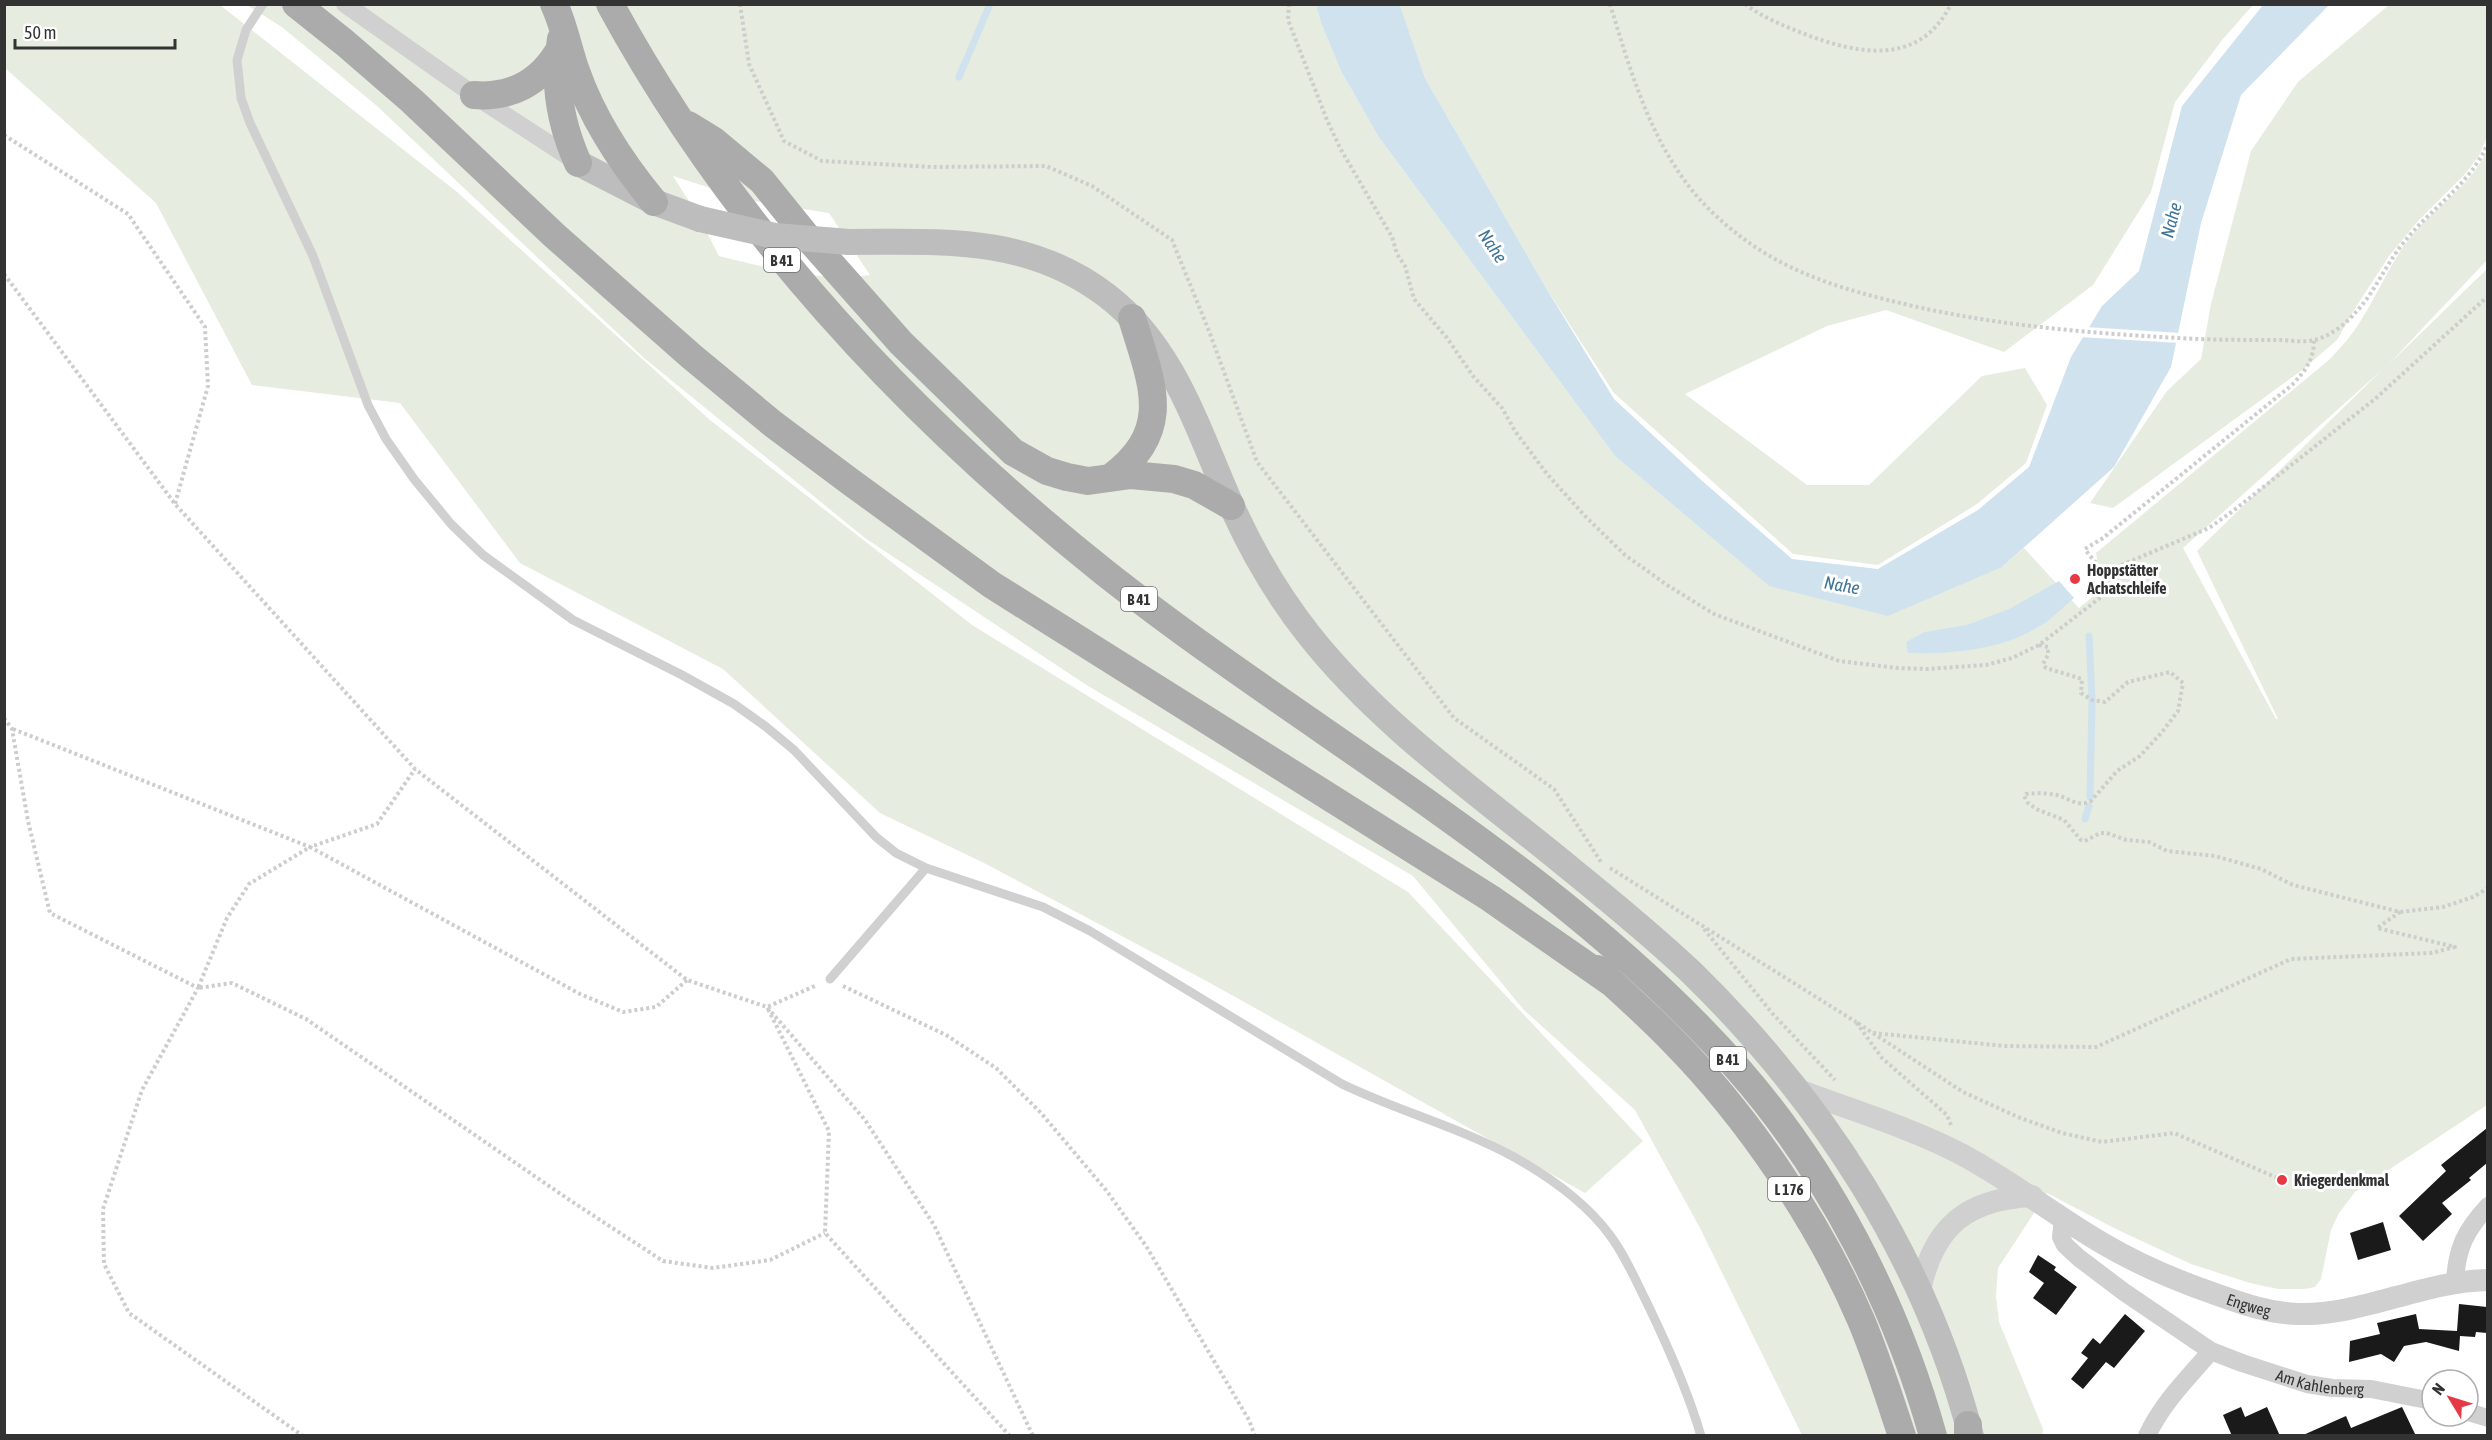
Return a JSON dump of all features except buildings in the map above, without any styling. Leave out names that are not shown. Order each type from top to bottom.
[{"type":"main road","points":[[296,4],[345,43],[412,102],[555,236],[683,348],[773,424],[852,483],[992,585],[1490,898],[1612,983]]},
{"type":"main road","name":"B 41","points":[[610,4],[678,120],[719,179],[777,255],[859,345],[972,459],[1034,515],[1198,644],[1397,783],[1577,915],[1695,1022],[1741,1073],[1785,1130],[1826,1189],[1882,1295],[1910,1362],[1933,1436]]},
{"type":"main road","points":[[474,96],[499,95],[523,87],[543,72],[558,27]]},
{"type":"main road","points":[[558,27],[559,104],[565,129],[578,163],[654,202],[700,219],[775,236],[849,242],[962,242],[1020,252],[1050,262],[1091,283],[1132,318],[1161,355],[1175,380],[1196,422],[1232,506],[1264,570],[1322,651],[1352,685],[1437,763],[1570,868],[1655,939],[1728,1011],[1796,1089],[1864,1186],[1920,1290],[1948,1362],[1969,1432]]},
{"type":"main road","points":[[558,27],[602,127],[623,162],[654,202]]},
{"type":"main road","points":[[678,120],[714,141],[762,181],[814,246],[901,344],[1013,452],[1047,471],[1067,477],[1088,480],[1142,476],[1174,479],[1214,494],[1232,506]]},
{"type":"main road","points":[[1110,478],[1135,456],[1152,418],[1154,390],[1132,318]]},
{"type":"main road","name":"L 176","points":[[1397,783],[1674,1042],[1760,1146],[1798,1201],[1833,1263],[1860,1318],[1883,1376],[1902,1436]]},
{"type":"street","points":[[345,4],[474,96],[578,163]]},
{"type":"street","name":"Engweg","points":[[1796,1089],[1957,1152],[2032,1196],[2063,1219],[2121,1254],[2165,1276],[2272,1312],[2298,1314],[2344,1310],[2455,1281],[2487,1280]]},
{"type":"street","points":[[1920,1290],[1925,1264],[1938,1240],[1956,1220],[1979,1205],[2005,1197],[2032,1196]]},
{"type":"street","points":[[2455,1281],[2456,1261],[2461,1243],[2487,1206]]},
{"type":"street","name":"Am Kahlenberg","points":[[2063,1219],[2061,1237],[2065,1245],[2079,1258],[2124,1292],[2211,1351],[2307,1384],[2332,1388],[2371,1389],[2420,1399]]},
{"type":"street","points":[[2147,1436],[2155,1419],[2169,1399],[2211,1351]]},
{"type":"lane","points":[[263,4],[246,30],[239,47],[238,78],[241,98],[250,123],[314,256],[368,405],[386,439],[414,479],[451,524],[483,555],[573,620],[723,698],[765,726],[794,750],[876,837],[896,853],[926,868],[1043,907],[1090,931],[1342,1084],[1371,1098],[1479,1140],[1513,1157],[1546,1178],[1580,1203],[1608,1233],[1631,1271],[1694,1410],[1701,1436]]},
{"type":"lane","points":[[830,980],[926,868]]},
{"type":"path","points":[[740,4],[749,64],[784,141],[822,161],[933,167],[1046,165],[1092,186],[1172,240],[1209,331],[1257,462],[1454,718],[1554,789],[1601,863],[1856,1022],[1963,1092],[2018,1117],[2062,1133],[2102,1142],[2174,1133],[2282,1180]]},
{"type":"path","points":[[1289,4],[1288,20],[1327,120],[1340,148],[1392,237],[1397,254],[1405,266],[1414,298],[1447,338],[1473,376],[1502,408],[1515,431],[1547,474],[1625,555],[1666,585],[1714,614],[1839,661],[1917,669],[1986,665],[2012,658],[2039,645],[2101,597],[2108,581],[2105,572],[2085,549],[2103,538],[2292,385],[2311,360],[2314,340]]},
{"type":"path","points":[[1610,4],[1642,102],[1676,169],[1714,215],[1757,249],[1806,276],[1860,294],[1951,314],[2066,331],[2206,340],[2314,340],[2340,327],[2357,312],[2403,243],[2469,177],[2482,157],[2487,143]]},
{"type":"path","points":[[1745,4],[1780,24],[1817,39],[1869,52],[1897,50],[1921,38],[1941,19],[1951,4]]},
{"type":"path","points":[[4,135],[128,214],[205,327],[208,386],[175,504]]},
{"type":"path","points":[[4,274],[175,504],[415,769],[687,980],[767,1007],[865,1120],[934,1225],[1033,1436]]},
{"type":"path","points":[[2105,572],[2210,528],[2374,399],[2487,296]]},
{"type":"path","points":[[2039,645],[2048,647],[2048,656],[2043,664],[2046,668],[2082,679],[2081,693],[2092,700],[2105,702],[2128,682],[2170,672],[2183,683],[2178,711],[2140,756],[2117,771],[2097,796],[2085,804],[2078,804],[2058,796],[2026,794],[2024,796],[2028,803],[2064,820],[2081,840],[2085,841],[2100,833],[2107,833],[2126,840],[2150,842],[2167,851],[2215,856],[2261,869],[2293,885],[2400,912],[2443,907],[2473,897],[2487,888]]},
{"type":"path","points":[[4,718],[12,729],[28,821],[50,912],[198,988],[232,983],[306,1019],[568,1199],[663,1261],[713,1268],[770,1260],[825,1233]]},
{"type":"path","points":[[12,729],[310,847],[580,994],[623,1012],[656,1007],[687,980]]},
{"type":"path","points":[[303,1436],[129,1313],[104,1264],[103,1209],[142,1090],[198,988],[227,918],[249,884],[310,847],[377,824],[415,769]]},
{"type":"path","points":[[1873,1033],[2005,1046],[2096,1047],[2291,959],[2432,953],[2456,947],[2378,928],[2400,912]]},
{"type":"path","points":[[1702,926],[1772,1013],[1839,1084]]},
{"type":"path","points":[[767,1007],[830,980],[946,1035],[996,1068],[1041,1113],[1106,1190],[1146,1246],[1249,1420],[1255,1436]]},
{"type":"path","points":[[767,1007],[829,1131],[825,1233],[1010,1436]]},
{"type":"path","points":[[1856,1022],[1882,1058],[1947,1115],[1954,1132],[1957,1152]]},
{"type":"shaded area","points":[[2390,4],[2487,5],[2487,137],[2479,156],[2464,175],[2418,221],[2389,256],[2337,340],[2302,370],[2113,508],[2090,503],[2167,391],[2201,359],[2211,304],[2251,151],[2298,82]]},
{"type":"shaded area","points":[[5,5],[220,5],[457,192],[710,420],[972,625],[1408,892],[1643,1141],[1585,1193],[1212,984],[984,863],[880,813],[723,669],[520,563],[400,403],[252,385],[156,203],[5,68]]},
{"type":"shaded area","points":[[247,5],[1316,5],[1341,71],[1378,136],[1615,456],[1769,586],[2002,567],[2024,548],[2079,608],[2102,589],[2096,553],[2330,359],[2362,319],[2405,244],[2472,174],[2487,150],[2487,260],[2388,365],[2487,269],[2487,1105],[2355,1192],[2339,1213],[2331,1230],[2321,1279],[2315,1287],[2278,1289],[2250,1283],[2191,1264],[2047,1193],[1998,1268],[1996,1296],[1999,1322],[2043,1429],[2042,1435],[1802,1435],[1700,1228],[1635,1110],[1524,1010],[1413,876],[1088,686],[865,538],[644,358],[377,106],[282,27]],"holes":[[[673,176],[748,200],[829,213],[870,275],[851,277],[813,275],[719,256],[700,219]],[[2383,369],[2197,551],[2278,719],[2276,719],[2183,548]]]},
{"type":"shaded area","points":[[1400,5],[2253,5],[2223,39],[2175,102],[2151,192],[2093,285],[2004,352],[1886,310],[1827,326],[1685,394],[1807,485],[1869,485],[1982,376],[2025,368],[2047,405],[2026,463],[1977,504],[1878,565],[1793,554],[1614,393],[1546,288],[1425,78]]},
{"type":"water","name":"Nahe","points":[[1316,5],[1400,5],[1425,78],[1546,288],[1614,399],[1700,479],[1792,559],[1878,569],[1978,510],[2029,467],[2071,357],[2102,306],[2139,271],[2182,106],[2263,5],[2329,5],[2241,95],[2201,223],[2171,367],[2114,467],[2002,567],[1888,616],[1769,586],[1615,456],[1378,136],[1341,71]]},
{"type":"water","points":[[2059,581],[2074,598],[2047,621],[2024,635],[1975,649],[1941,653],[1908,653],[1906,642],[1925,632],[1967,625],[2009,609]]},
{"type":"pier","points":[[2086,327],[2181,333],[2179,343],[2079,337]]},
{"type":"waterway","points":[[959,77],[990,4]]},
{"type":"waterway","points":[[2089,636],[2092,700],[2090,797]]},
{"type":"waterway","points":[[2085,819],[2089,806]]},
{"type":"place","name":"Hoppstätter Achatschleife","points":[[2075,579]]},
{"type":"place","name":"Kriegerdenkmal","points":[[2282,1180]]}]
